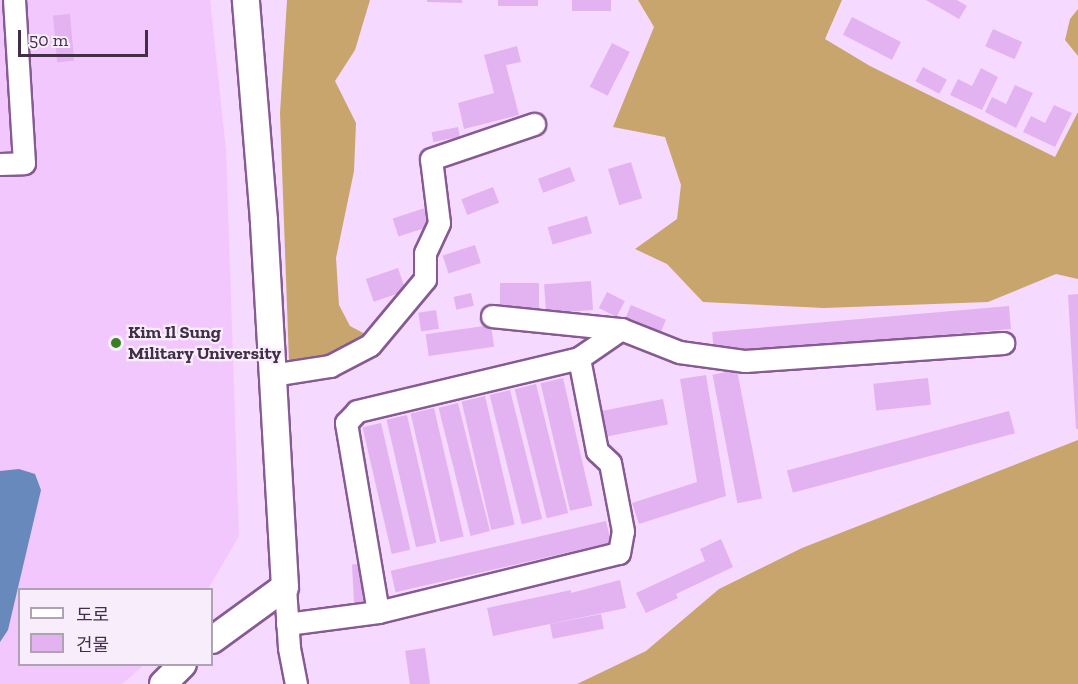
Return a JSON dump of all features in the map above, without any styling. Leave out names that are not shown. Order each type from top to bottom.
[{"type":"main road","points":[[213,639],[285,587],[246,0]]},
{"type":"main road","points":[[163,684],[181,666]]},
{"type":"street","points":[[0,164],[24,163],[14,0]]},
{"type":"street","points":[[272,375],[330,366],[370,345],[425,279],[425,253],[439,223],[431,159],[534,124]]},
{"type":"street","points":[[492,316],[621,329],[680,352],[745,362],[1003,343]]},
{"type":"street","points":[[378,612],[346,423],[357,411],[579,358],[621,329]]},
{"type":"street","points":[[287,624],[378,612],[619,553],[623,531],[610,463],[597,451],[579,358]]},
{"type":"street","points":[[285,587],[287,624],[296,684]]},
{"type":"shaded area","name":"Kim Il Sung Military University","points":[[0,0],[210,0],[226,150],[239,536],[209,588],[18,588],[18,666],[143,666],[122,684],[0,684]]},
{"type":"shaded area","points":[[287,0],[370,0],[355,50],[335,81],[356,123],[354,171],[336,258],[339,305],[350,326],[369,336],[336,356],[289,361],[280,113]]},
{"type":"shaded area","points":[[638,0],[842,0],[825,39],[870,66],[1055,157],[1078,112],[1078,279],[1056,274],[988,302],[824,308],[703,302],[667,264],[635,249],[677,219],[681,185],[665,137],[613,127],[654,27]]},
{"type":"shaded area","points":[[1078,9],[1078,56],[1065,40],[1070,19]]},
{"type":"shaded area","points":[[1078,440],[1078,684],[577,684],[646,651],[719,589],[802,548]]},
{"type":"water","points":[[19,469],[35,474],[41,490],[8,630],[0,642],[0,471]]},
{"type":"building","points":[[427,0],[462,0],[462,3],[427,2]]},
{"type":"building","points":[[498,0],[538,0],[538,6],[498,6]]},
{"type":"building","points":[[572,0],[611,0],[611,11],[572,11]]},
{"type":"building","points":[[926,0],[957,0],[967,6],[959,19]]},
{"type":"building","points":[[70,14],[74,61],[57,62],[53,15]]},
{"type":"building","points":[[852,17],[901,42],[892,60],[843,35]]},
{"type":"building","points":[[993,29],[1022,42],[1015,59],[985,46]]},
{"type":"building","points":[[612,43],[630,52],[608,96],[590,87]]},
{"type":"building","points":[[517,46],[521,62],[506,65],[519,115],[464,129],[458,103],[494,93],[484,55]]},
{"type":"building","points":[[923,67],[947,80],[939,94],[915,81]]},
{"type":"building","points":[[981,68],[998,77],[982,110],[950,95],[958,79],[972,86]]},
{"type":"building","points":[[1015,85],[1033,93],[1016,128],[985,112],[992,97],[1006,104]]},
{"type":"building","points":[[1054,105],[1072,113],[1055,147],[1023,132],[1031,116],[1045,123]]},
{"type":"building","points":[[458,127],[460,137],[433,142],[431,132]]},
{"type":"building","points":[[631,162],[642,198],[619,205],[608,169]]},
{"type":"building","points":[[570,167],[575,181],[543,193],[538,179]]},
{"type":"building","points":[[493,187],[499,203],[467,215],[461,199]]},
{"type":"building","points":[[425,208],[431,226],[399,237],[393,219]]},
{"type":"building","points":[[587,216],[592,233],[553,245],[548,227]]},
{"type":"building","points":[[475,245],[481,263],[449,274],[443,256]]},
{"type":"building","points":[[398,268],[406,291],[374,302],[366,279]]},
{"type":"building","points":[[591,281],[593,310],[546,313],[544,284]]},
{"type":"building","points":[[500,283],[539,283],[539,311],[500,311]]},
{"type":"building","points":[[607,292],[625,301],[617,317],[599,308]]},
{"type":"building","points":[[471,293],[474,306],[456,310],[453,297]]},
{"type":"building","points":[[1078,294],[1078,429],[1076,429],[1068,295]]},
{"type":"building","points":[[631,305],[666,320],[660,335],[625,320]]},
{"type":"building","points":[[1009,306],[1011,329],[714,355],[712,332]]},
{"type":"building","points":[[436,310],[439,329],[421,332],[418,313]]},
{"type":"building","points":[[491,325],[494,347],[429,356],[426,334]]},
{"type":"building","points":[[737,370],[762,499],[737,503],[712,375]]},
{"type":"building","points":[[706,375],[726,496],[639,524],[632,503],[697,482],[680,379]]},
{"type":"building","points":[[563,378],[592,506],[570,511],[541,383]]},
{"type":"building","points":[[928,378],[931,405],[876,411],[873,384]]},
{"type":"building","points":[[536,384],[568,513],[547,518],[515,389]]},
{"type":"building","points":[[510,390],[542,519],[522,524],[490,395]]},
{"type":"building","points":[[485,396],[515,525],[491,530],[462,401]]},
{"type":"building","points":[[663,399],[668,425],[604,437],[599,411]]},
{"type":"building","points":[[458,403],[490,531],[471,536],[439,408]]},
{"type":"building","points":[[434,408],[464,537],[440,542],[411,413]]},
{"type":"building","points":[[1009,411],[1015,433],[793,493],[787,471]]},
{"type":"building","points":[[407,415],[436,543],[416,547],[387,420]]},
{"type":"building","points":[[381,423],[410,550],[392,554],[362,427]]},
{"type":"building","points":[[606,521],[611,542],[396,592],[391,571]]},
{"type":"building","points":[[721,539],[733,567],[676,594],[678,598],[646,613],[636,593],[705,561],[700,549]]},
{"type":"building","points":[[352,564],[361,564],[363,602],[354,602]]},
{"type":"building","points":[[620,580],[626,608],[493,636],[487,608],[571,590],[571,593]]},
{"type":"building","points":[[601,614],[604,629],[553,639],[550,624]]},
{"type":"building","points":[[425,648],[430,684],[410,684],[405,651]]},
{"type":"place","name":"Kim Il Sung Military University","points":[[116,343]]}]
